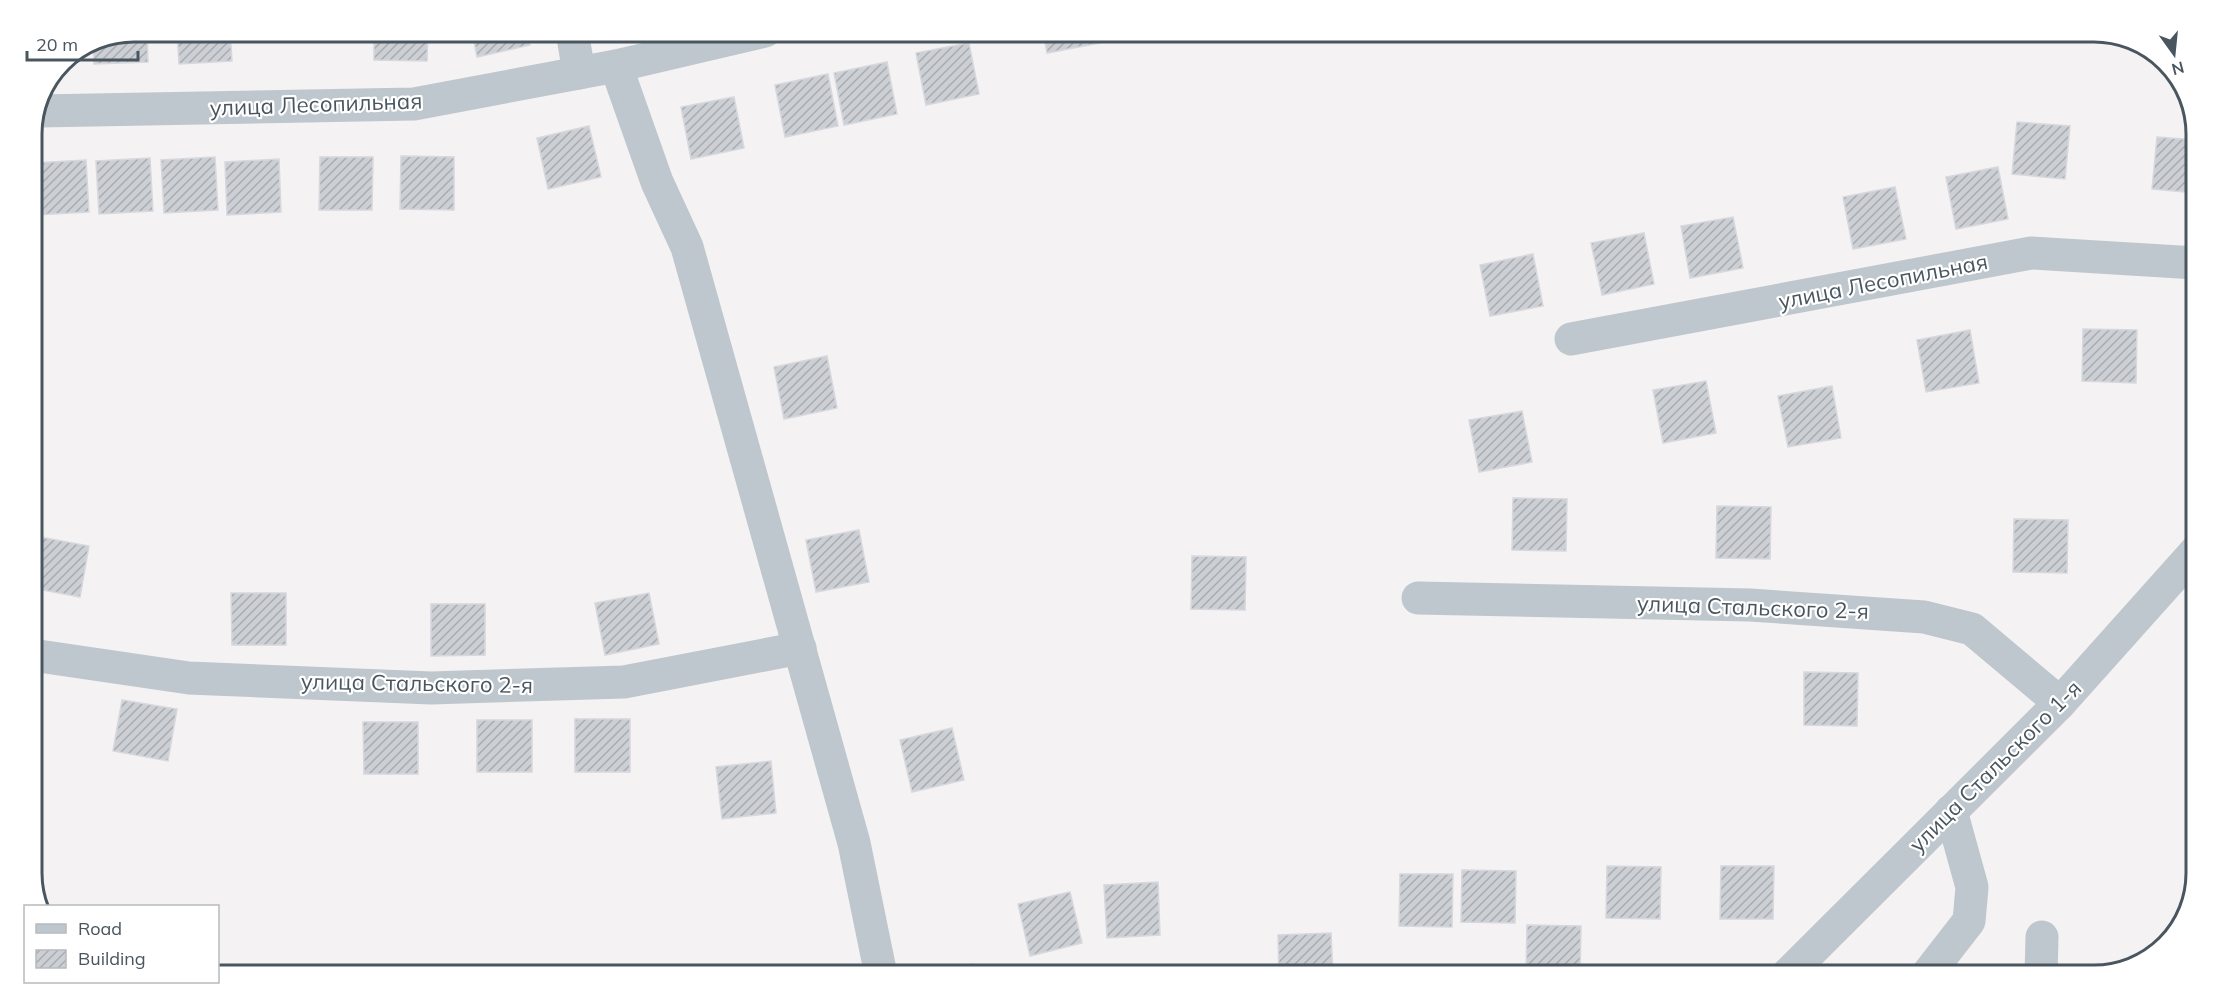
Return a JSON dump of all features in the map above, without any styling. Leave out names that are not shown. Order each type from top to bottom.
[{"type":"street","points":[[574,42],[579,74]]},
{"type":"street","name":"улица Лесопильная","points":[[45,111],[414,104],[579,74],[721,42]]},
{"type":"street","points":[[616,66],[657,182],[687,246],[854,843],[879,965]]},
{"type":"street","name":"улица Лесопильная","points":[[1572,339],[2031,253],[2186,261]]},
{"type":"street","name":"улица Стальского 1-я","points":[[1796,965],[2060,703],[2186,562]]},
{"type":"street","name":"улица Стальского 2-я","points":[[1418,598],[1750,604],[1924,617],[1972,629],[2060,703]]},
{"type":"street","name":"улица Стальского 2-я","points":[[42,656],[189,678],[431,688],[624,682],[800,648]]},
{"type":"street","points":[[1935,965],[1969,921],[1972,887],[1951,811]]},
{"type":"street","points":[[2041,965],[2042,937]]},
{"type":"building","points":[[147,42],[148,62],[94,64],[93,52],[122,43]]},
{"type":"building","points":[[178,42],[231,42],[232,61],[179,64]]},
{"type":"building","points":[[374,42],[428,42],[427,61],[374,60]]},
{"type":"building","points":[[474,42],[529,42],[530,45],[477,57]]},
{"type":"building","points":[[1045,42],[1100,43],[1047,53]]},
{"type":"building","points":[[969,43],[979,94],[926,105],[916,53]]},
{"type":"building","points":[[887,62],[897,114],[844,125],[834,73]]},
{"type":"building","points":[[828,74],[838,126],[785,137],[775,85]]},
{"type":"building","points":[[734,97],[744,148],[691,159],[681,107]]},
{"type":"building","points":[[2017,122],[2070,126],[2065,179],[2012,174]]},
{"type":"building","points":[[589,126],[601,177],[548,189],[537,138]]},
{"type":"building","points":[[2157,137],[2186,139],[2186,192],[2152,189]]},
{"type":"building","points":[[401,156],[454,157],[454,210],[400,209]]},
{"type":"building","points":[[215,157],[218,210],[164,213],[161,160]]},
{"type":"building","points":[[320,157],[373,157],[372,210],[319,210]]},
{"type":"building","points":[[150,158],[153,211],[99,214],[96,161]]},
{"type":"building","points":[[279,159],[281,212],[227,215],[225,162]]},
{"type":"building","points":[[86,160],[89,212],[42,215],[42,162]]},
{"type":"building","points":[[1998,167],[2008,219],[1956,229],[1946,177]]},
{"type":"building","points":[[1895,187],[1906,239],[1853,249],[1843,197]]},
{"type":"building","points":[[1733,217],[1743,268],[1690,278],[1681,226]]},
{"type":"building","points":[[1644,233],[1654,284],[1602,295],[1591,243]]},
{"type":"building","points":[[1533,254],[1543,306],[1490,316],[1480,265]]},
{"type":"building","points":[[2083,329],[2137,330],[2136,383],[2082,381]]},
{"type":"building","points":[[1970,330],[1979,383],[1926,392],[1917,340]]},
{"type":"building","points":[[827,356],[837,408],[784,419],[774,367]]},
{"type":"building","points":[[1706,381],[1716,433],[1663,443],[1653,390]]},
{"type":"building","points":[[1832,386],[1841,438],[1788,447],[1778,396]]},
{"type":"building","points":[[1522,411],[1532,462],[1479,472],[1469,420]]},
{"type":"building","points":[[1513,498],[1567,499],[1566,551],[1512,550]]},
{"type":"building","points":[[1717,506],[1771,507],[1770,559],[1716,558]]},
{"type":"building","points":[[2014,519],[2068,520],[2067,573],[2013,572]]},
{"type":"building","points":[[859,530],[869,582],[816,592],[806,540]]},
{"type":"building","points":[[42,537],[89,546],[80,597],[42,590]]},
{"type":"building","points":[[1192,556],[1246,557],[1245,610],[1191,609]]},
{"type":"building","points":[[231,593],[286,593],[286,645],[232,645]]},
{"type":"building","points":[[649,593],[659,644],[605,655],[595,603]]},
{"type":"building","points":[[431,604],[485,604],[485,655],[431,656]]},
{"type":"building","points":[[1804,672],[1858,673],[1857,726],[1804,725]]},
{"type":"building","points":[[122,700],[177,709],[168,761],[113,751]]},
{"type":"building","points":[[575,719],[630,719],[630,772],[575,772]]},
{"type":"building","points":[[477,720],[532,720],[532,772],[477,772]]},
{"type":"building","points":[[363,722],[418,722],[418,774],[364,774]]},
{"type":"building","points":[[952,728],[964,780],[912,792],[900,740]]},
{"type":"building","points":[[771,761],[776,813],[722,819],[716,767]]},
{"type":"building","points":[[1607,866],[1661,867],[1660,919],[1606,918]]},
{"type":"building","points":[[1721,866],[1774,866],[1773,919],[1720,919]]},
{"type":"building","points":[[1462,870],[1516,871],[1515,923],[1461,922]]},
{"type":"building","points":[[1400,874],[1453,874],[1452,927],[1399,926]]},
{"type":"building","points":[[1158,882],[1160,935],[1107,938],[1104,885]]},
{"type":"building","points":[[1070,892],[1082,943],[1030,956],[1018,904]]},
{"type":"building","points":[[1527,925],[1581,926],[1580,965],[1526,965]]},
{"type":"building","points":[[1331,933],[1333,965],[1279,965],[1278,935]]}]
